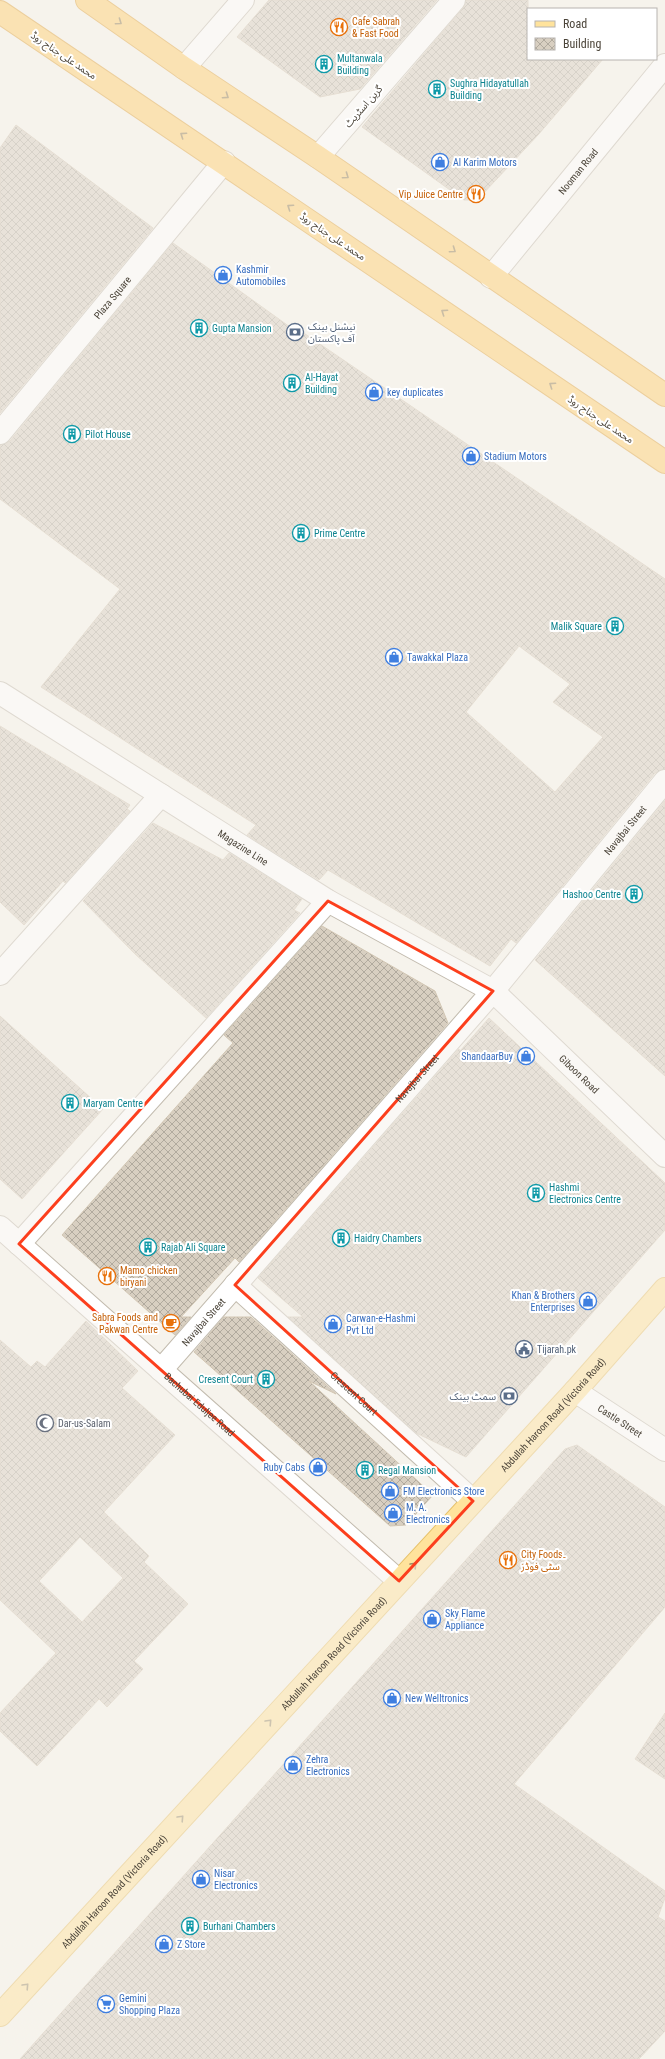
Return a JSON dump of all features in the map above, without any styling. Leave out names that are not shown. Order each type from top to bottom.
[{"type":"highway","points":[[87,0],[184,68],[318,157],[665,395]]},
{"type":"highway","name":"محمد علی جناح روڈ","points":[[0,12],[224,162],[665,462]]},
{"type":"main road","name":"Abdullah Haroon Road (Victoria Road)","points":[[0,2015],[575,1391],[665,1289]]},
{"type":"street","points":[[184,68],[243,0]]},
{"type":"street","name":"گرین اسٹریٹ","points":[[318,157],[454,0]]},
{"type":"street","name":"Nooman Road","points":[[491,277],[665,65]]},
{"type":"street","name":"Plaza Square","points":[[0,433],[224,162]]},
{"type":"street","name":"Magazine Line","points":[[2,698],[161,795],[328,901],[493,991]]},
{"type":"street","name":"Navajbai Street","points":[[161,1370],[493,991],[665,781]]},
{"type":"street","points":[[0,974],[161,795]]},
{"type":"street","points":[[19,1244],[328,901]]},
{"type":"street","name":"Giboon Road","points":[[493,991],[665,1156]]},
{"type":"street","name":"Bachubai Eduljee Road","points":[[0,1227],[399,1581]]},
{"type":"street","name":"Crescent Court","points":[[235,1285],[473,1501]]},
{"type":"street","name":"Castle Street","points":[[575,1391],[665,1450]]},
{"type":"highlighted area","points":[[328,901],[493,991],[235,1285],[473,1501],[399,1581],[19,1244]]},
{"type":"building","name":"Multanwala Building","points":[[269,0],[437,0],[360,89],[320,97],[237,37]]},
{"type":"building","points":[[466,0],[528,0],[527,60],[602,60],[538,135],[480,197],[472,200],[464,200],[362,127],[463,8]]},
{"type":"building","points":[[16,125],[153,228],[0,413],[0,148]]},
{"type":"building","points":[[173,243],[290,327],[292,325],[665,579],[665,769],[655,773],[516,943],[511,939],[490,966],[328,870],[319,880],[247,835],[256,825],[41,687],[120,589],[0,499],[0,445],[10,441]],"holes":[[[519,646],[570,684],[553,702],[603,737],[555,792],[466,712]]]},
{"type":"building","points":[[0,726],[130,805],[127,809],[130,811],[65,883],[63,881],[24,925],[0,902]]},
{"type":"building","name":"Hashoo Centre","points":[[665,801],[665,1076],[535,960]]},
{"type":"building","points":[[153,823],[223,860],[229,853],[302,899],[294,910],[300,913],[206,1018],[135,954],[83,901]]},
{"type":"building","points":[[322,926],[435,991],[448,1023],[239,1262],[235,1258],[181,1317],[191,1317],[175,1335],[62,1235],[233,1043],[224,1035]]},
{"type":"building","name":"Maryam Centre","points":[[0,1016],[103,1109],[22,1199],[0,1179]]},
{"type":"building","name":"Hashmi Electronics Centre","points":[[489,1018],[665,1183],[665,1230],[466,1457],[416,1433],[288,1317],[303,1317],[258,1278],[459,1049],[460,1051]]},
{"type":"building","points":[[224,1317],[251,1317],[336,1394],[309,1381],[433,1495],[406,1525],[390,1526],[194,1352]]},
{"type":"building","points":[[86,1321],[138,1371],[122,1388],[175,1435],[104,1512],[149,1556],[144,1562],[188,1604],[134,1661],[143,1669],[107,1707],[99,1699],[37,1766],[0,1731],[0,1713],[56,1653],[0,1600],[0,1340],[31,1367],[37,1361],[45,1367]],"holes":[[[80,1537],[123,1578],[82,1622],[39,1581]]]},
{"type":"building","points":[[577,1445],[665,1507],[665,1607],[514,1784],[665,1891],[665,1898],[658,1917],[665,1921],[665,2031],[639,2059],[20,2059],[565,1449]]},
{"type":"building","points":[[665,1713],[665,1779],[635,1759]]},
{"type":"place","name":"Cafe Sabrah & Fast Food","points":[[339,27]]},
{"type":"place","name":"Multanwala Building","points":[[324,64]]},
{"type":"place","name":"Sughra Hidayatullah Building","points":[[437,89]]},
{"type":"place","name":"Al Karim Motors","points":[[440,162]]},
{"type":"place","name":"Vip Juice Centre","points":[[476,194]]},
{"type":"place","name":"Kashmir Automobiles","points":[[223,275]]},
{"type":"place","name":"Gupta Mansion","points":[[199,328]]},
{"type":"place","name":"نیشنل بینک آف پاکستان","points":[[295,332]]},
{"type":"place","name":"Al-Hayat Building","points":[[292,383]]},
{"type":"place","name":"key duplicates","points":[[374,392]]},
{"type":"place","name":"Pilot House","points":[[72,434]]},
{"type":"place","name":"Stadium Motors","points":[[471,456]]},
{"type":"place","name":"Prime Centre","points":[[301,533]]},
{"type":"place","name":"Malik Square","points":[[615,626]]},
{"type":"place","name":"Tawakkal Plaza","points":[[394,657]]},
{"type":"place","name":"Hashoo Centre","points":[[634,894]]},
{"type":"place","name":"ShandaarBuy","points":[[526,1056]]},
{"type":"place","name":"Maryam Centre","points":[[70,1103]]},
{"type":"place","name":"Hashmi Electronics Centre","points":[[536,1193]]},
{"type":"place","name":"Haidry Chambers","points":[[341,1238]]},
{"type":"place","name":"Rajab Ali Square","points":[[148,1247]]},
{"type":"place","name":"Mamo chicken biryani","points":[[107,1276]]},
{"type":"place","name":"Khan & Brothers Enterprises","points":[[588,1301]]},
{"type":"place","name":"Sabra Foods and Pakwan Centre","points":[[171,1323]]},
{"type":"place","name":"Carwan-e-Hashmi Pvt Ltd","points":[[333,1324]]},
{"type":"place","name":"Tijarah.pk","points":[[524,1349]]},
{"type":"place","name":"Cresent Court","points":[[266,1379]]},
{"type":"place","name":"سمٹ بینک","points":[[509,1396]]},
{"type":"place","name":"Dar-us-Salam","points":[[45,1423]]},
{"type":"place","name":"Ruby Cabs","points":[[318,1467]]},
{"type":"place","name":"Regal Mansion","points":[[365,1470]]},
{"type":"place","name":"FM Electronics Store","points":[[390,1491]]},
{"type":"place","name":"M. A. Electronics","points":[[393,1513]]},
{"type":"place","name":"City Foods۔ سٹی فوڈز","points":[[508,1560]]},
{"type":"place","name":"Sky Flame Appliance","points":[[432,1619]]},
{"type":"place","name":"New Welltronics","points":[[392,1698]]},
{"type":"place","name":"Zehra Electronics","points":[[293,1765]]},
{"type":"place","name":"Nisar Electronics","points":[[201,1879]]},
{"type":"place","name":"Burhani Chambers","points":[[190,1926]]},
{"type":"place","name":"Z Store","points":[[164,1944]]},
{"type":"place","name":"Gemini Shopping Plaza","points":[[106,2004]]}]
